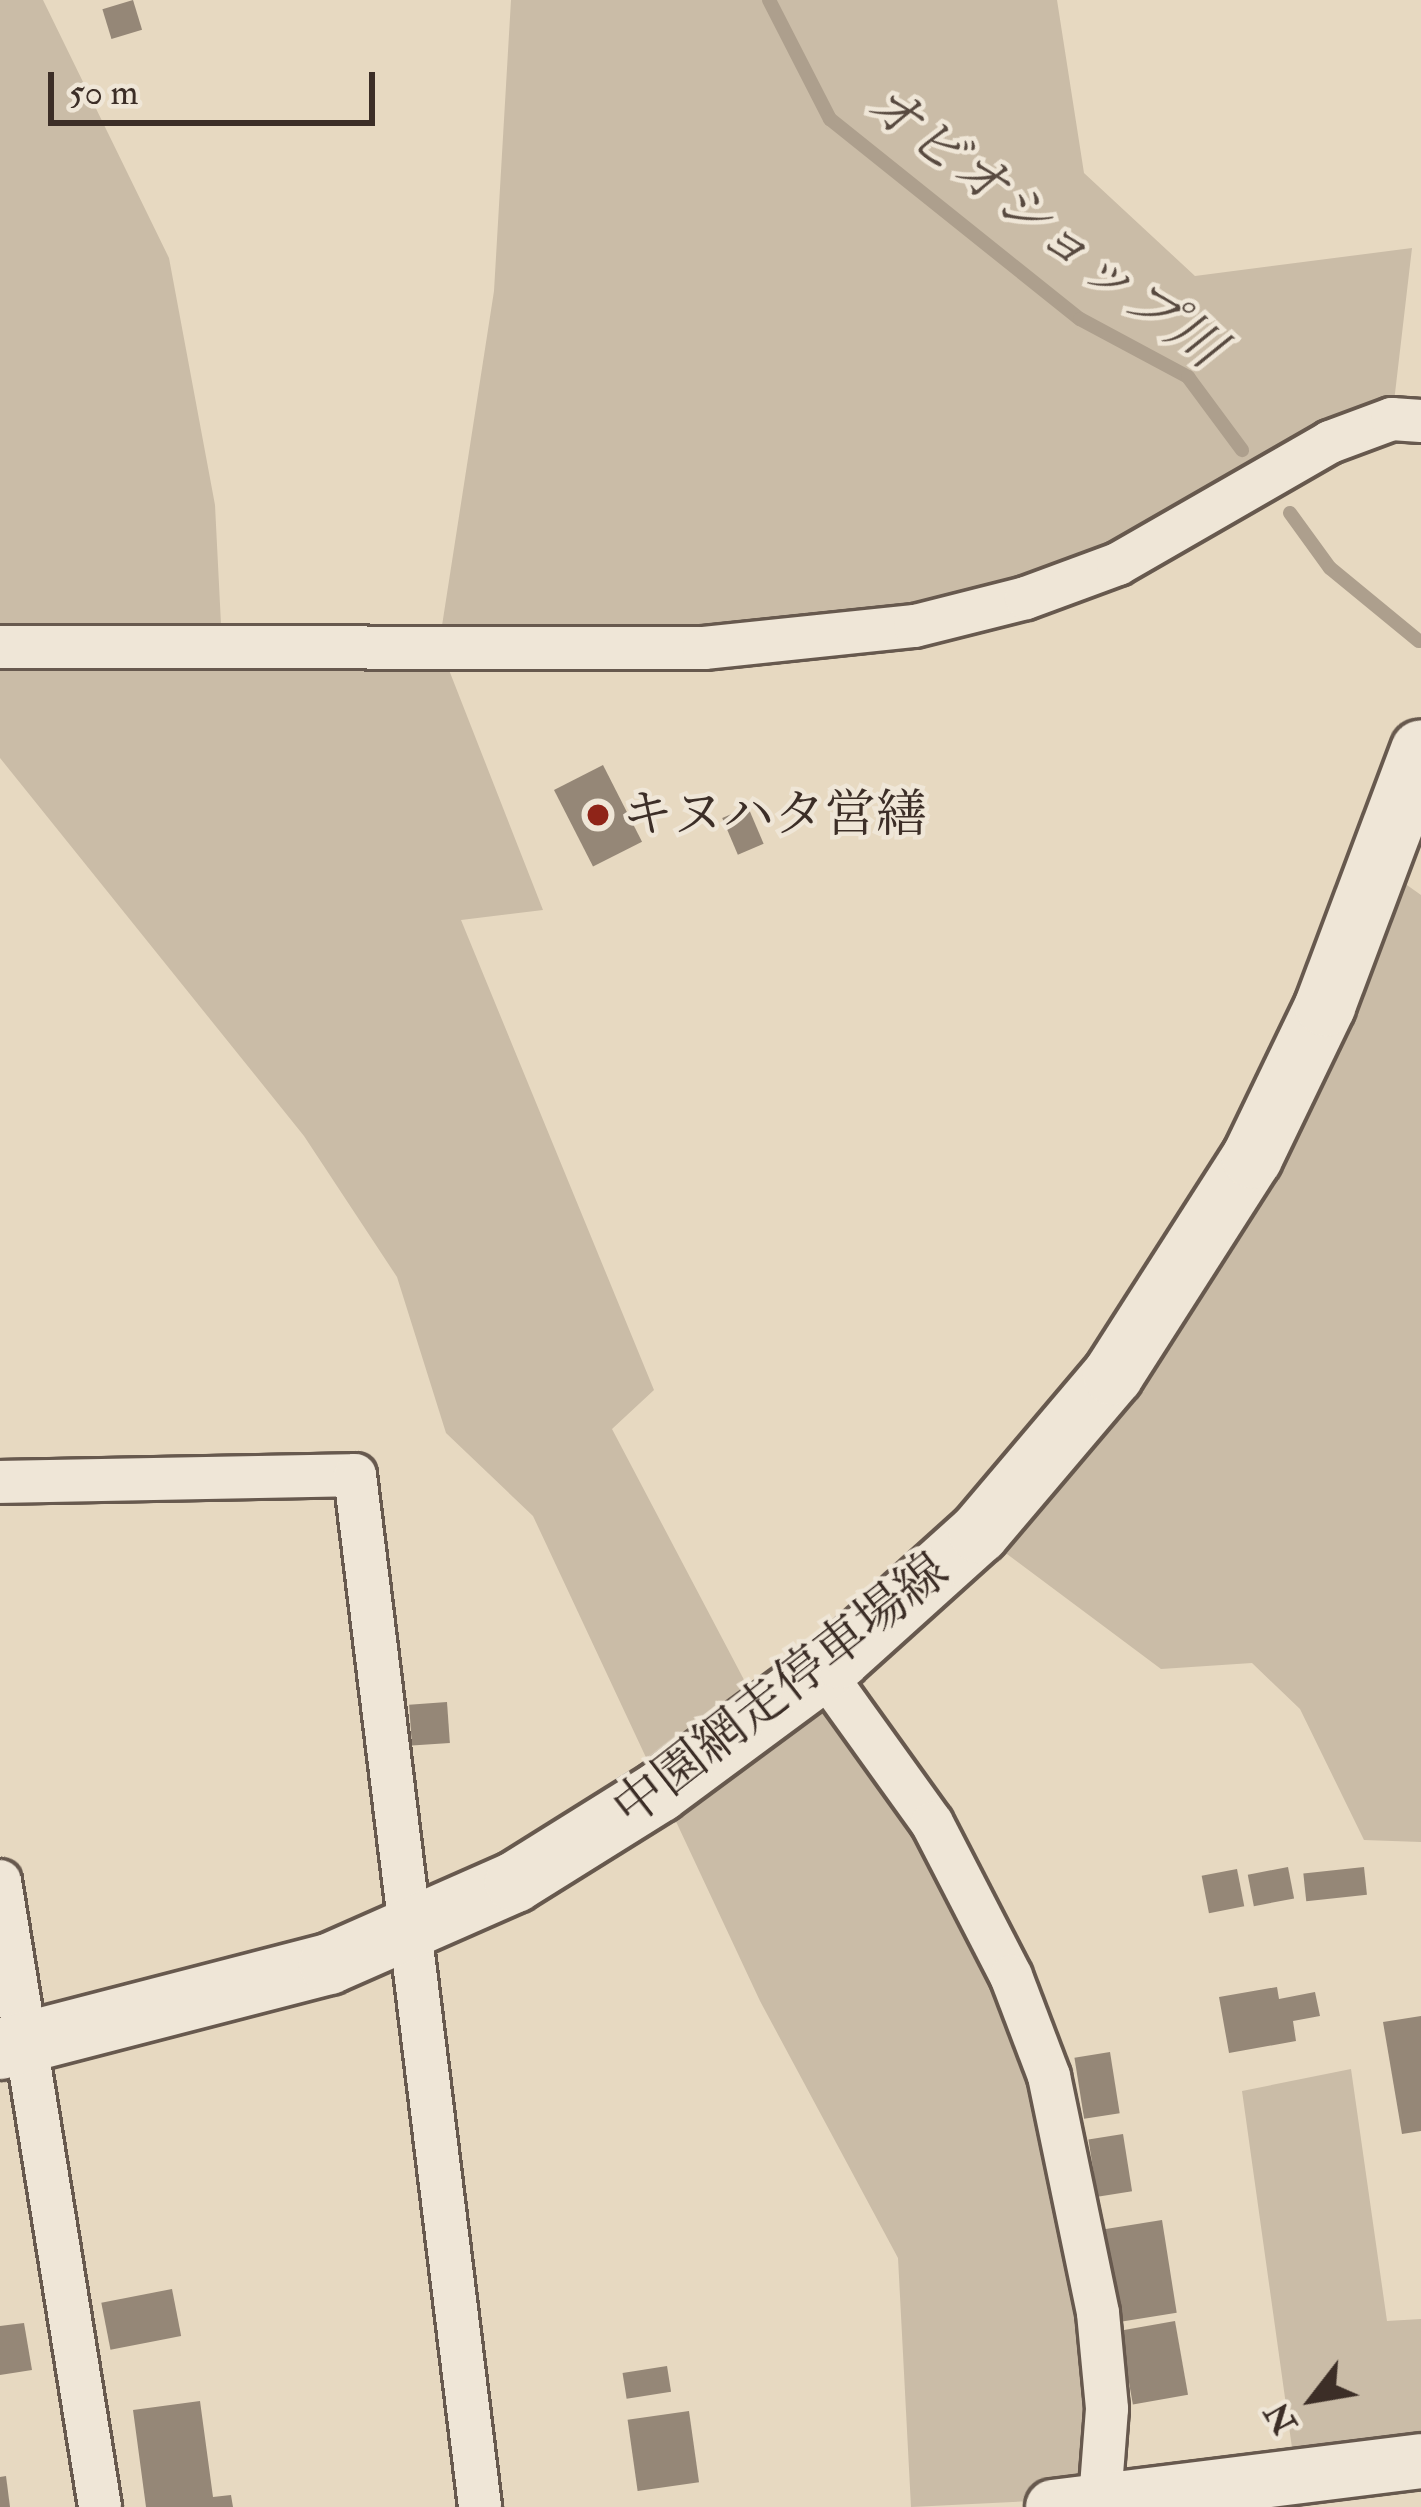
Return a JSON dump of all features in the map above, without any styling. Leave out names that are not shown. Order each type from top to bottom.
[{"type":"main road","name":"中園網走停車場線","points":[[12,2046],[227,1995],[412,1929],[596,1834],[823,1670],[979,1533],[1044,1464],[1182,1275],[1252,1158],[1325,1006],[1421,750]]},
{"type":"street","points":[[0,647],[704,648],[915,626],[1026,598],[1118,564],[1330,442],[1392,419],[1421,422]]},
{"type":"street","points":[[0,1482],[355,1475],[480,2507]]},
{"type":"street","points":[[823,1670],[932,1823],[1011,1976],[1049,2077],[1098,2313],[1107,2409],[1076,2504],[1421,2461]]},
{"type":"street","points":[[0,1881],[12,2046],[100,2507]]},
{"type":"shaded area","points":[[0,0],[43,0],[169,258],[215,505],[222,644],[439,645],[494,291],[511,0],[1057,0],[1084,173],[1195,276],[1412,248],[1392,419],[1256,487],[915,626],[440,647],[543,910],[461,920],[654,1390],[612,1429],[762,1714],[822,1670],[1011,1976],[1107,2409],[1071,2499],[911,2507],[898,2258],[760,2001],[533,1516],[446,1433],[397,1277],[304,1136],[0,758]]},
{"type":"shaded area","points":[[1380,866],[1421,895],[1421,1842],[1364,1840],[1300,1709],[1252,1663],[1161,1669],[979,1533],[1113,1375]]},
{"type":"shaded area","points":[[1351,2069],[1387,2321],[1421,2319],[1421,2436],[1293,2455],[1242,2091]]},
{"type":"building","points":[[133,0],[142,30],[111,39],[102,9]]},
{"type":"building","name":"キヌハタ営繕","points":[[603,765],[642,842],[593,867],[554,790]]},
{"type":"building","points":[[748,807],[764,844],[738,855],[722,818]]},
{"type":"building","points":[[447,1702],[450,1743],[412,1746],[409,1705]]},
{"type":"building","points":[[1288,1867],[1294,1898],[1254,1906],[1248,1875]]},
{"type":"building","points":[[1364,1867],[1367,1895],[1306,1901],[1303,1873]]},
{"type":"building","points":[[1237,1869],[1244,1906],[1209,1913],[1202,1876]]},
{"type":"building","points":[[1277,1987],[1279,1999],[1315,1992],[1320,2016],[1293,2021],[1296,2041],[1229,2053],[1219,1997]]},
{"type":"building","points":[[1421,2016],[1421,2131],[1402,2134],[1383,2022]]},
{"type":"building","points":[[1110,2052],[1120,2113],[1084,2119],[1074,2058]]},
{"type":"building","points":[[1123,2134],[1132,2191],[1098,2197],[1088,2139]]},
{"type":"building","points":[[1162,2220],[1177,2313],[1117,2322],[1103,2229]]},
{"type":"building","points":[[172,2289],[181,2336],[110,2350],[101,2303]]},
{"type":"building","points":[[1175,2321],[1188,2395],[1133,2405],[1120,2331]]},
{"type":"building","points":[[24,2323],[32,2370],[0,2375],[0,2326]]},
{"type":"building","points":[[667,2366],[671,2392],[627,2399],[623,2373]]},
{"type":"building","points":[[200,2401],[213,2497],[231,2495],[233,2507],[146,2507],[133,2410]]},
{"type":"building","points":[[689,2411],[699,2482],[638,2491],[628,2420]]},
{"type":"building","points":[[6,2476],[10,2507],[0,2507],[0,2477]]},
{"type":"waterway","name":"オビオショップ川","points":[[769,0],[830,119],[1080,319],[1188,377],[1242,450]]},
{"type":"waterway","name":"オビオショップ川","points":[[1290,513],[1330,568],[1419,641]]},
{"type":"place","name":"キヌハタ営繕","points":[[598,815]]}]
